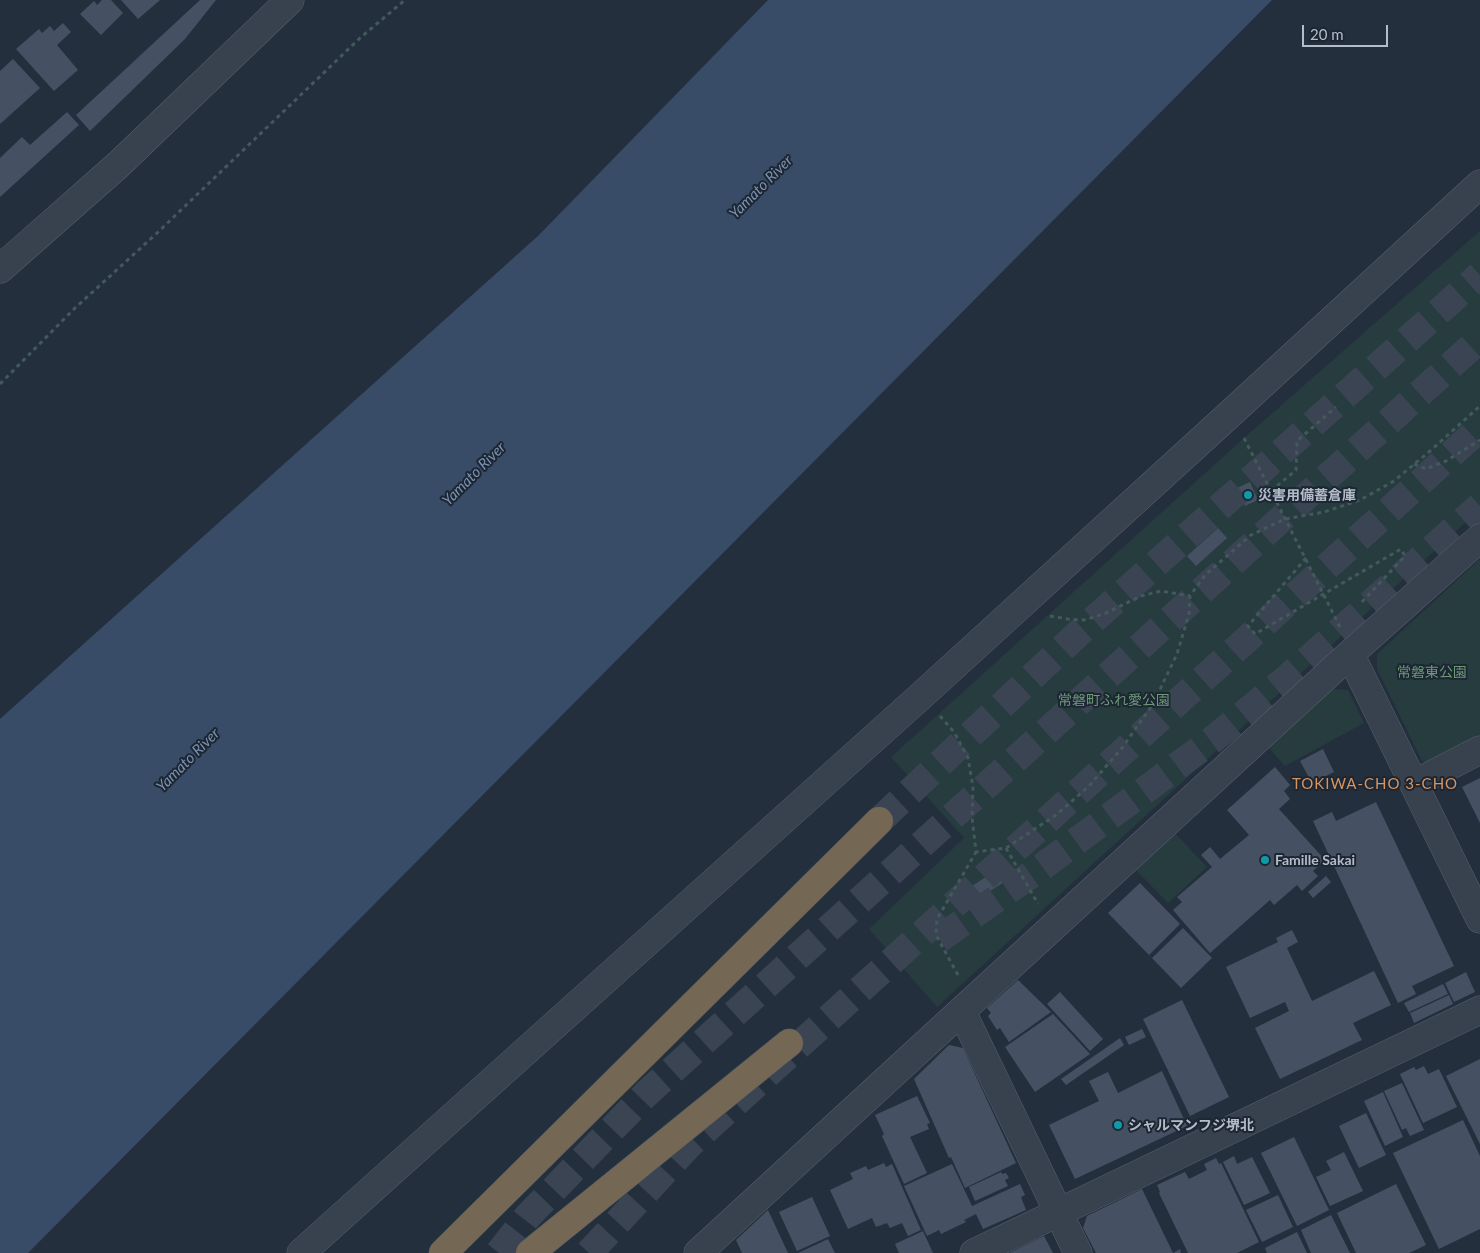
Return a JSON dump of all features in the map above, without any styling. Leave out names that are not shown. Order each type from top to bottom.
[{"type":"highway","points":[[443,1253],[880,821]]},
{"type":"highway","points":[[530,1253],[789,1043]]},
{"type":"street","points":[[0,269],[118,165],[290,0]]},
{"type":"street","points":[[301,1253],[922,695],[1480,184]]},
{"type":"street","points":[[698,1253],[1350,654],[1480,538]]},
{"type":"street","points":[[1350,654],[1480,919]]},
{"type":"street","points":[[1414,784],[1480,750]]},
{"type":"street","points":[[974,1253],[1480,1010]]},
{"type":"street","points":[[962,1012],[1078,1253]]},
{"type":"path","points":[[0,384],[74,309],[156,234],[353,45],[405,0]]},
{"type":"path","points":[[976,852],[1006,848],[1056,815],[1089,786],[1122,748],[1153,704],[1177,654],[1189,614],[1190,596],[1205,575],[1251,535],[1285,519],[1324,512],[1360,500],[1394,481],[1480,406]]},
{"type":"path","points":[[1271,491],[1296,470],[1297,441],[1336,407]]},
{"type":"path","points":[[1231,414],[1340,625],[1346,618]]},
{"type":"path","points":[[1414,464],[1426,468],[1446,461],[1480,440]]},
{"type":"path","points":[[1306,558],[1248,626],[1255,634],[1401,549],[1405,556],[1359,604]]},
{"type":"path","points":[[1030,595],[1052,617],[1084,620],[1104,614],[1141,596],[1161,591],[1190,596]]},
{"type":"path","points":[[922,695],[954,732],[968,758],[973,787],[972,817],[976,852],[936,919],[936,935],[958,974]]},
{"type":"path","points":[[1006,848],[1039,906]]},
{"type":"green space","name":"常磐町ふれ愛公園","points":[[1480,231],[1480,509],[937,1007],[869,929],[964,838],[891,757],[1244,438]]},
{"type":"green space","name":"常磐東公園","points":[[1480,559],[1480,742],[1435,765],[1422,761],[1377,669],[1377,654]]},
{"type":"green space","points":[[1332,689],[1348,690],[1364,723],[1285,766],[1269,748]]},
{"type":"green space","points":[[1175,833],[1207,867],[1168,903],[1136,870]]},
{"type":"water","name":"Yamato River","points":[[768,0],[1272,0],[28,1253],[0,1253],[0,719],[539,235]]},
{"type":"building","points":[[102,0],[111,0],[123,13],[101,35],[80,14],[94,1],[97,5]]},
{"type":"building","points":[[121,0],[160,0],[138,19]]},
{"type":"building","points":[[200,0],[216,0],[185,39],[90,131],[76,115]]},
{"type":"building","points":[[63,23],[71,32],[57,45],[78,70],[54,91],[16,49],[39,29],[42,33],[50,26],[54,31]]},
{"type":"building","points":[[13,59],[40,88],[0,124],[0,71]]},
{"type":"building","points":[[67,112],[79,125],[0,197],[0,158],[22,137],[30,145]]},
{"type":"building","name":"災害用備蓄倉庫","points":[[1250,482],[1258,500],[1245,506],[1237,488]]},
{"type":"building","points":[[1218,528],[1227,538],[1196,566],[1187,556]]},
{"type":"building","points":[[1323,749],[1334,772],[1312,783],[1300,761]]},
{"type":"building","name":"Famille Sakai","points":[[1275,767],[1290,785],[1284,791],[1290,799],[1279,809],[1325,860],[1313,871],[1318,876],[1302,891],[1297,885],[1274,905],[1270,900],[1210,953],[1173,910],[1182,902],[1177,897],[1212,867],[1201,855],[1210,847],[1220,859],[1249,835],[1227,810]]},
{"type":"building","points":[[1480,778],[1480,823],[1462,787]]},
{"type":"building","points":[[1376,802],[1454,966],[1412,986],[1416,994],[1398,1003],[1313,821],[1332,812],[1336,821]]},
{"type":"building","points":[[1000,868],[1007,880],[972,903],[964,891]]},
{"type":"building","points":[[1326,876],[1331,882],[1313,898],[1308,892]]},
{"type":"building","points":[[1140,883],[1180,924],[1149,955],[1108,913]]},
{"type":"building","points":[[1183,928],[1212,958],[1181,988],[1152,958]]},
{"type":"building","points":[[1292,930],[1298,942],[1287,948],[1312,1001],[1374,971],[1391,1005],[1353,1023],[1362,1040],[1280,1079],[1255,1028],[1289,1011],[1285,1002],[1250,1018],[1226,967],[1278,942],[1276,938]]},
{"type":"building","points":[[1466,972],[1475,992],[1454,1002],[1445,983]]},
{"type":"building","points":[[1018,980],[1051,1012],[1009,1042],[1000,1028],[997,1030],[988,1016],[991,1013],[987,1008]]},
{"type":"building","points":[[1443,984],[1448,994],[1409,1012],[1404,1003]]},
{"type":"building","points":[[1060,992],[1103,1039],[1090,1051],[1047,1004]]},
{"type":"building","points":[[1449,995],[1453,1004],[1414,1023],[1410,1013]]},
{"type":"building","points":[[1182,1000],[1229,1097],[1190,1116],[1143,1019]]},
{"type":"building","points":[[1053,1014],[1090,1054],[1035,1092],[1005,1047]]},
{"type":"building","points":[[1142,1029],[1146,1037],[1129,1045],[1125,1037]]},
{"type":"building","points":[[1120,1038],[1124,1045],[1066,1085],[1061,1079]]},
{"type":"building","points":[[949,1045],[963,1048],[1016,1163],[965,1188],[951,1157],[949,1158],[914,1079]]},
{"type":"building","points":[[1480,1059],[1480,1144],[1446,1076]]},
{"type":"building","points":[[1424,1066],[1428,1074],[1439,1069],[1457,1107],[1423,1123],[1400,1074],[1414,1067],[1416,1070]]},
{"type":"building","name":"シャルマンフジ堺北","points":[[1162,1071],[1187,1126],[1075,1179],[1049,1125],[1099,1101],[1089,1081],[1108,1072],[1118,1093]]},
{"type":"building","points":[[1402,1083],[1424,1130],[1410,1136],[1406,1128],[1402,1130],[1384,1091]]},
{"type":"building","points":[[1383,1092],[1403,1137],[1385,1146],[1364,1101]]},
{"type":"building","points":[[917,1096],[930,1123],[927,1124],[929,1129],[910,1137],[927,1173],[904,1184],[882,1136],[884,1134],[875,1115]]},
{"type":"building","points":[[1366,1113],[1386,1155],[1359,1168],[1339,1126]]},
{"type":"building","points":[[1463,1120],[1480,1156],[1480,1229],[1439,1249],[1393,1153]]},
{"type":"building","points":[[1294,1137],[1329,1210],[1297,1226],[1261,1153]]},
{"type":"building","points":[[1344,1152],[1363,1191],[1330,1206],[1316,1177],[1331,1170],[1326,1161]]},
{"type":"building","points":[[1234,1156],[1237,1164],[1252,1157],[1270,1193],[1244,1205],[1223,1162]]},
{"type":"building","points":[[1216,1158],[1219,1164],[1221,1163],[1259,1242],[1237,1253],[1188,1253],[1157,1185],[1185,1172],[1189,1179],[1207,1170],[1204,1164]]},
{"type":"building","points":[[884,1163],[886,1167],[892,1164],[921,1230],[908,1236],[902,1223],[890,1228],[887,1223],[876,1227],[872,1218],[848,1229],[830,1190],[853,1179],[850,1173],[866,1166],[868,1170]]},
{"type":"building","points":[[952,1164],[972,1206],[1020,1184],[1025,1195],[1021,1197],[1026,1210],[983,1229],[976,1214],[964,1220],[966,1222],[941,1234],[939,1230],[927,1236],[904,1186]]},
{"type":"building","points":[[1001,1172],[1002,1174],[1006,1173],[1009,1178],[1005,1180],[1008,1186],[975,1201],[969,1187]]},
{"type":"building","points":[[1396,1184],[1426,1245],[1409,1253],[1356,1253],[1337,1213]]},
{"type":"building","points":[[1142,1189],[1173,1253],[1096,1253],[1083,1228],[1087,1216]]},
{"type":"building","points":[[1278,1195],[1293,1227],[1262,1242],[1246,1210]]},
{"type":"building","points":[[812,1197],[830,1236],[797,1251],[779,1212]]},
{"type":"building","points":[[768,1210],[788,1253],[742,1253],[736,1240]]},
{"type":"building","points":[[1331,1215],[1350,1253],[1311,1253],[1301,1230]]},
{"type":"building","points":[[923,1231],[933,1253],[899,1253],[895,1244]]},
{"type":"building","points":[[1297,1232],[1307,1253],[1267,1253],[1265,1248]]},
{"type":"building","points":[[1044,1236],[1053,1253],[1009,1253]]},
{"type":"building","points":[[828,1239],[835,1253],[798,1253]]},
{"type":"building","points":[[1180,1249],[1181,1253],[1173,1253]]},
{"type":"tunnel","points":[[879,821],[1082,630],[1480,275]]},
{"type":"tunnel","points":[[499,1253],[528,1216],[646,1094],[1480,339]]},
{"type":"tunnel","points":[[589,1253],[689,1145],[1480,428]]},
{"type":"tunnel","points":[[939,939],[1039,869],[1211,741],[1286,679],[1480,506]]},
{"type":"place","name":"災害用備蓄倉庫","points":[[1248,495]]},
{"type":"place","name":"Famille Sakai","points":[[1265,860]]},
{"type":"place","name":"シャルマンフジ堺北","points":[[1118,1125]]},
{"type":"district","name":"TOKIWA-CHO 3-CHO","points":[[1375,784]]}]
